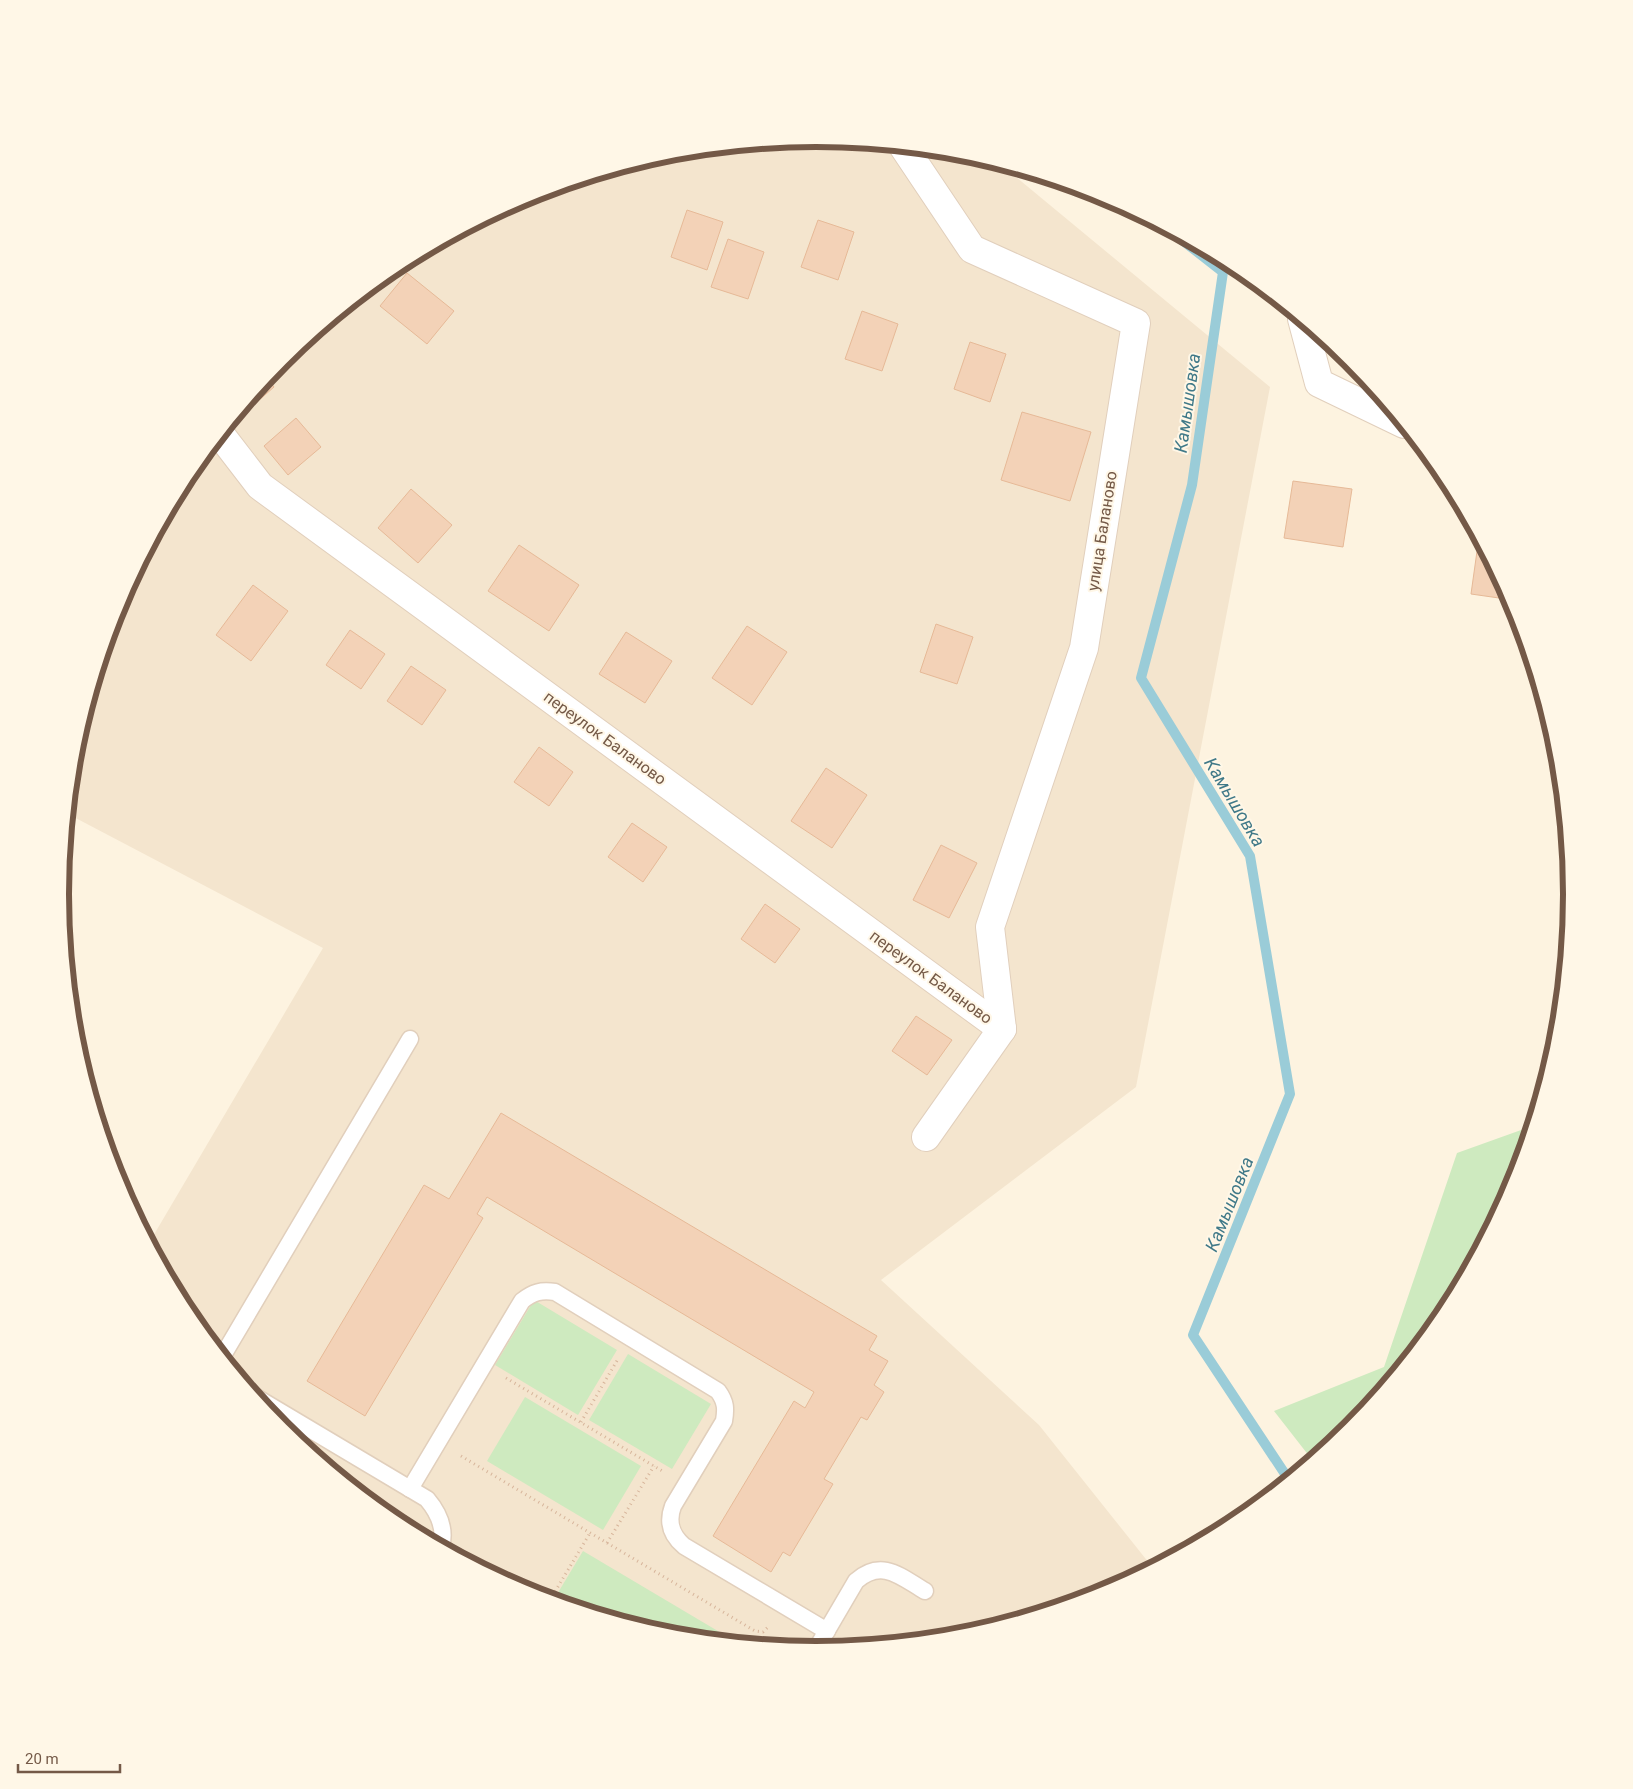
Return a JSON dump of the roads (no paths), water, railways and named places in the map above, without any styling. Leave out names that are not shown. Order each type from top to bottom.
[{"type":"street","name":"улица Баланово","points":[[907,152],[972,248],[1136,323],[1084,648],[990,927],[1002,1029]]},
{"type":"street","points":[[1304,327],[1319,384],[1394,419]]},
{"type":"street","name":"переулок Баланово","points":[[223,438],[260,486],[1002,1029]]},
{"type":"street","points":[[926,1136],[1002,1029]]},
{"type":"lane","points":[[225,1352],[410,1039]]},
{"type":"lane","points":[[410,1489],[522,1301],[538,1291],[556,1292],[710,1384],[724,1398],[726,1408],[724,1422],[670,1513],[672,1533],[684,1546],[827,1631]]},
{"type":"lane","points":[[272,1407],[427,1499],[439,1518],[442,1530],[441,1541]]},
{"type":"lane","points":[[820,1642],[856,1581],[869,1572],[878,1570],[894,1573],[925,1592]]},
{"type":"waterway","name":"Камышовка","points":[[1195,250],[1223,272],[1192,485],[1141,678],[1250,856],[1290,1094],[1193,1335],[1286,1476]]}]
